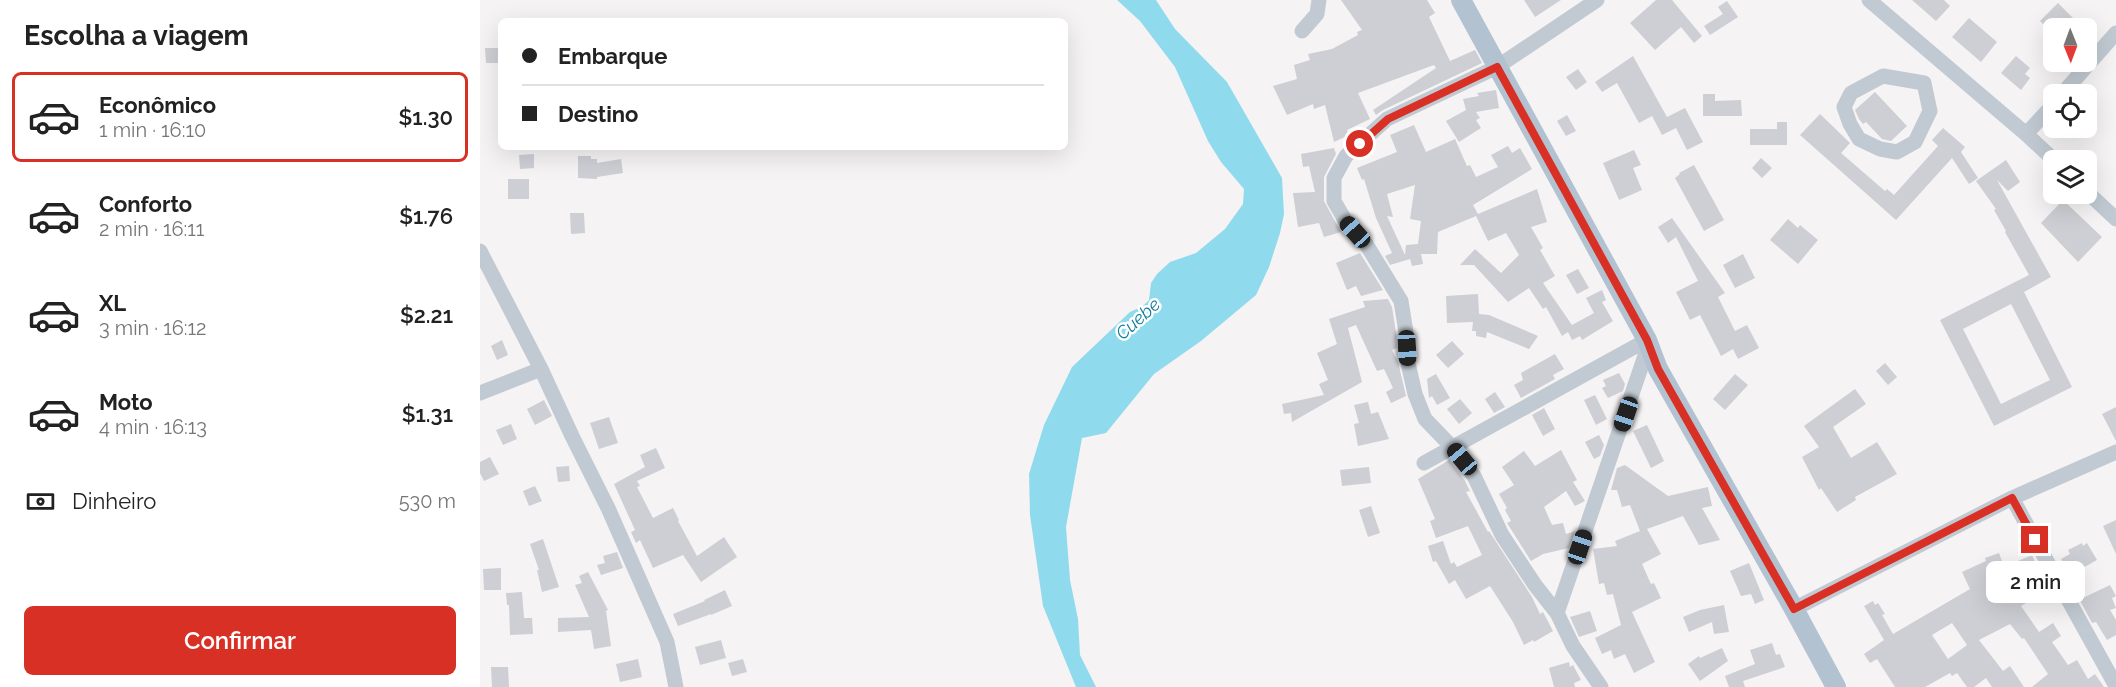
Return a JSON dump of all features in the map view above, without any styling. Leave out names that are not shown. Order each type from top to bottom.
[{"type":"main road","points":[[1461,0],[1648,344],[1658,369],[1836,687]]},
{"type":"street","points":[[1302,31],[1317,15],[1319,0]]},
{"type":"street","points":[[1597,0],[1497,67],[1388,119],[1346,156],[1334,178],[1334,201],[1345,220],[1366,244],[1401,301],[1408,363],[1415,394],[1425,419],[1474,476],[1502,535],[1535,585],[1557,613],[1573,646],[1601,687]]},
{"type":"street","points":[[1878,3],[2043,150]]},
{"type":"street","points":[[2071,84],[2116,33]]},
{"type":"street","points":[[1924,83],[1943,63]]},
{"type":"street","points":[[1883,76],[1924,83],[1930,111],[1915,142],[1897,152],[1880,149],[1859,139],[1844,107],[1851,93],[1883,76]]},
{"type":"street","points":[[2026,134],[2043,116]]},
{"type":"street","points":[[2097,201],[2116,219]]},
{"type":"street","points":[[480,251],[541,369],[608,508],[666,642],[676,687]]},
{"type":"street","points":[[1424,463],[1648,344]]},
{"type":"street","points":[[1557,613],[1648,344]]},
{"type":"street","points":[[480,393],[541,369]]},
{"type":"street","points":[[1794,609],[2012,498],[2116,452]]},
{"type":"street","points":[[2012,498],[2116,686]]},
{"type":"water","name":"Cuebe","points":[[1117,0],[1156,0],[1175,29],[1227,82],[1282,178],[1284,214],[1269,267],[1256,295],[1201,341],[1154,374],[1106,433],[1082,438],[1066,527],[1070,580],[1078,619],[1080,655],[1096,687],[1076,687],[1043,606],[1030,515],[1029,474],[1044,425],[1072,367],[1130,312],[1143,306],[1149,300],[1151,283],[1170,262],[1196,253],[1225,229],[1243,204],[1244,189],[1221,162],[1208,141],[1175,67],[1140,21]]},
{"type":"building","points":[[1341,0],[1427,0],[1435,13],[1429,17],[1450,61],[1475,50],[1482,63],[1376,115],[1373,110],[1436,68],[1434,65],[1358,93],[1370,119],[1347,130],[1349,135],[1334,142],[1325,105],[1314,109],[1313,104],[1287,115],[1273,86],[1297,79],[1294,65],[1310,60],[1308,54],[1332,49],[1358,35],[1357,32],[1362,30]]},
{"type":"building","points":[[1524,0],[1561,0],[1535,17]]},
{"type":"building","points":[[1656,0],[1672,0],[1702,36],[1694,43],[1681,27],[1655,50],[1630,23]]},
{"type":"building","points":[[1912,0],[1944,0],[1950,6],[1936,21]]},
{"type":"building","points":[[1727,1],[1738,17],[1710,35],[1704,26],[1723,14],[1718,7]]},
{"type":"building","points":[[2058,3],[2073,18],[2043,18]]},
{"type":"building","points":[[1969,18],[1997,42],[1981,62],[1952,37]]},
{"type":"building","points":[[485,48],[498,48],[498,63],[486,63]]},
{"type":"building","points":[[1633,56],[1667,117],[1685,108],[1703,142],[1687,150],[1676,128],[1662,135],[1652,116],[1639,123],[1617,83],[1602,92],[1595,82]]},
{"type":"building","points":[[2016,56],[2030,68],[2025,74],[2030,78],[2021,90],[2001,73]]},
{"type":"building","points":[[1578,69],[1587,82],[1576,90],[1566,77]]},
{"type":"building","points":[[1496,90],[1499,108],[1476,112],[1480,118],[1476,120],[1481,128],[1459,142],[1446,121],[1466,110],[1463,99],[1479,96],[1477,93]]},
{"type":"building","points":[[1875,92],[1907,126],[1891,141],[1882,139],[1866,122],[1863,124],[1855,110]]},
{"type":"building","points":[[1703,94],[1715,94],[1715,101],[1741,100],[1742,116],[1703,116]]},
{"type":"building","points":[[1820,114],[1850,143],[1841,153],[1885,191],[1887,189],[1894,195],[1938,146],[1932,140],[1943,128],[1965,147],[1961,152],[1978,178],[1969,184],[1952,158],[1896,220],[1800,135]]},
{"type":"building","points":[[1567,115],[1576,131],[1566,136],[1557,121]]},
{"type":"building","points":[[1777,122],[1787,122],[1787,145],[1750,145],[1750,129],[1777,129]]},
{"type":"building","points":[[1414,125],[1426,152],[1455,139],[1467,166],[1470,165],[1476,177],[1498,167],[1491,155],[1508,146],[1512,153],[1520,148],[1532,169],[1473,205],[1478,214],[1537,189],[1547,222],[1531,227],[1543,248],[1540,250],[1555,276],[1543,283],[1572,325],[1594,313],[1586,298],[1602,290],[1606,300],[1602,302],[1613,321],[1582,340],[1580,336],[1572,340],[1568,332],[1562,336],[1546,307],[1543,309],[1529,288],[1508,302],[1474,265],[1460,265],[1475,249],[1501,273],[1519,255],[1506,233],[1488,241],[1476,216],[1438,232],[1437,254],[1421,254],[1423,264],[1412,266],[1410,259],[1390,265],[1385,256],[1392,253],[1376,218],[1364,179],[1362,180],[1357,168],[1397,152],[1390,135]],"holes":[[[1415,185],[1410,219],[1421,221],[1418,244],[1406,245],[1405,255],[1387,216],[1393,217],[1387,194]]]},
{"type":"building","points":[[1334,148],[1336,154],[1324,177],[1324,201],[1341,232],[1324,237],[1319,223],[1298,227],[1293,193],[1315,192],[1309,166],[1303,167],[1301,154]]},
{"type":"building","points":[[1634,150],[1641,165],[1633,168],[1642,190],[1619,200],[1603,163]]},
{"type":"building","points":[[534,154],[534,168],[520,169],[519,155]]},
{"type":"building","points":[[578,156],[591,156],[591,159],[597,159],[597,163],[621,159],[623,173],[597,177],[597,179],[578,178]]},
{"type":"building","points":[[1761,158],[1772,168],[1762,178],[1752,168]]},
{"type":"building","points":[[2006,160],[2020,182],[2008,191],[1997,180],[2051,277],[2024,292],[2072,387],[1994,426],[1940,320],[2029,275],[1994,210],[1996,209],[1976,181]],"holes":[[[2011,304],[2050,380],[2001,404],[1963,329]]]},
{"type":"building","points":[[1694,165],[1724,220],[1704,231],[1675,178],[1679,173]]},
{"type":"building","points":[[508,179],[529,179],[529,199],[508,199]]},
{"type":"building","points":[[2059,204],[2067,204],[2102,237],[2078,262],[2041,223]]},
{"type":"building","points":[[570,213],[584,213],[585,233],[571,234]]},
{"type":"building","points":[[1672,218],[1725,293],[1718,297],[1735,331],[1747,325],[1759,348],[1738,359],[1733,349],[1721,356],[1700,315],[1690,320],[1676,292],[1698,281],[1676,237],[1668,243],[1658,227]]},
{"type":"building","points":[[1788,219],[1798,228],[1800,225],[1818,240],[1798,264],[1770,240]]},
{"type":"building","points":[[1360,253],[1383,290],[1361,296],[1356,286],[1347,290],[1336,263]]},
{"type":"building","points":[[1743,254],[1755,278],[1735,288],[1723,265]]},
{"type":"building","points":[[1578,269],[1589,288],[1577,294],[1566,275]]},
{"type":"building","points":[[1478,294],[1479,314],[1489,315],[1538,336],[1529,349],[1487,332],[1486,338],[1476,336],[1476,331],[1472,331],[1473,322],[1447,323],[1446,296]]},
{"type":"building","points":[[1388,299],[1392,307],[1396,333],[1397,348],[1392,350],[1398,362],[1406,396],[1391,403],[1386,392],[1393,388],[1384,369],[1377,371],[1356,325],[1348,328],[1362,382],[1292,422],[1291,413],[1284,414],[1282,404],[1324,395],[1319,384],[1328,380],[1317,353],[1337,344],[1329,319],[1365,307],[1363,301]]},
{"type":"building","points":[[502,340],[508,355],[497,360],[491,346]]},
{"type":"building","points":[[1452,341],[1464,354],[1448,368],[1436,355]]},
{"type":"building","points":[[1555,354],[1564,369],[1553,375],[1555,379],[1521,398],[1514,385],[1523,380],[1521,373]]},
{"type":"building","points":[[1885,363],[1897,377],[1888,385],[1876,371]]},
{"type":"building","points":[[1619,373],[1625,384],[1623,391],[1608,398],[1602,388],[1606,386],[1603,380]]},
{"type":"building","points":[[1436,374],[1450,398],[1437,405],[1432,396],[1429,398],[1427,379]]},
{"type":"building","points":[[1735,374],[1748,385],[1725,410],[1713,399]]},
{"type":"building","points":[[1855,389],[1866,404],[1833,427],[1851,458],[1877,442],[1897,474],[1855,497],[1856,500],[1837,512],[1821,488],[1819,490],[1802,457],[1819,447],[1804,426]]},
{"type":"building","points":[[1495,392],[1505,407],[1494,413],[1485,399]]},
{"type":"building","points":[[1595,395],[1607,419],[1596,425],[1584,400]]},
{"type":"building","points":[[1460,399],[1472,413],[1459,424],[1447,409]]},
{"type":"building","points":[[544,400],[552,416],[535,425],[527,409]]},
{"type":"building","points":[[1368,402],[1371,414],[1378,412],[1389,439],[1358,446],[1354,424],[1359,423],[1354,405]]},
{"type":"building","points":[[2116,407],[2116,441],[2102,414]]},
{"type":"building","points":[[1544,408],[1555,429],[1543,436],[1532,415]]},
{"type":"building","points":[[609,417],[618,443],[599,449],[590,423]]},
{"type":"building","points":[[511,424],[517,439],[503,445],[496,430]]},
{"type":"building","points":[[1647,425],[1664,461],[1651,468],[1633,431]]},
{"type":"building","points":[[1599,435],[1604,445],[1600,456],[1594,459],[1585,442]]},
{"type":"building","points":[[656,448],[665,468],[637,481],[640,486],[637,487],[653,518],[673,508],[697,556],[724,537],[737,557],[701,582],[683,555],[653,568],[640,540],[636,543],[631,532],[635,530],[614,484],[645,467],[640,455]]},
{"type":"building","points":[[1561,450],[1577,480],[1573,482],[1585,501],[1575,506],[1566,491],[1544,507],[1552,525],[1563,523],[1566,534],[1575,531],[1569,548],[1543,554],[1531,561],[1507,523],[1511,521],[1499,494],[1514,485],[1502,467],[1524,451],[1535,466]]},
{"type":"building","points":[[490,457],[499,474],[484,481],[480,473],[480,462]]},
{"type":"building","points":[[1449,460],[1465,481],[1470,491],[1466,492],[1488,532],[1532,597],[1540,614],[1543,612],[1553,631],[1534,642],[1533,640],[1524,645],[1513,622],[1490,586],[1466,599],[1455,580],[1449,584],[1436,561],[1433,562],[1428,546],[1443,541],[1451,564],[1454,562],[1457,567],[1482,555],[1468,526],[1436,538],[1430,521],[1435,519],[1418,479]]},
{"type":"building","points":[[1625,465],[1668,496],[1708,487],[1712,506],[1702,508],[1720,540],[1699,545],[1683,516],[1647,529],[1661,554],[1642,564],[1651,584],[1654,583],[1661,598],[1632,612],[1655,662],[1634,673],[1625,654],[1614,659],[1611,650],[1602,654],[1595,638],[1621,625],[1613,594],[1607,595],[1604,583],[1599,584],[1593,549],[1617,546],[1615,541],[1640,531],[1630,505],[1622,507],[1617,490],[1611,490],[1617,468]]},
{"type":"building","points":[[569,466],[570,481],[558,482],[556,467]]},
{"type":"building","points":[[1369,467],[1371,483],[1342,486],[1340,470]]},
{"type":"building","points":[[535,486],[542,501],[529,506],[523,491]]},
{"type":"building","points":[[1371,506],[1380,533],[1368,537],[1359,510]]},
{"type":"building","points":[[2116,520],[2116,554],[2103,526]]},
{"type":"building","points":[[543,539],[559,587],[542,592],[537,570],[539,570],[530,544]]},
{"type":"building","points":[[2082,543],[2083,546],[2087,543],[2097,560],[2070,575],[2061,559],[2070,554],[2068,550]]},
{"type":"building","points":[[617,552],[623,568],[601,575],[597,565],[605,563],[603,556]]},
{"type":"building","points":[[1999,553],[2004,567],[2032,555],[2048,591],[2021,606],[2039,632],[2053,623],[2061,636],[2052,642],[2068,665],[2077,660],[2088,679],[2095,674],[2104,687],[2032,687],[2048,674],[2024,638],[2022,639],[2010,624],[1979,640],[2003,671],[2010,666],[2024,687],[1992,687],[1986,678],[1974,687],[1967,687],[1957,673],[1952,676],[1950,673],[1925,687],[1895,687],[1877,659],[1870,663],[1864,654],[1884,640],[1864,606],[1873,601],[1875,605],[1878,603],[1893,634],[1970,589],[1962,572],[1986,561],[1985,558]],"holes":[[[1952,623],[1967,645],[1948,659],[1932,635]]]},
{"type":"building","points":[[1749,563],[1764,600],[1755,604],[1751,594],[1741,596],[1730,571]]},
{"type":"building","points":[[501,568],[501,590],[484,590],[483,569]]},
{"type":"building","points":[[588,572],[608,610],[606,611],[611,646],[594,649],[591,630],[558,632],[558,618],[589,617],[575,585],[582,583],[579,576]]},
{"type":"building","points":[[2110,585],[2116,596],[2112,598],[2116,608],[2110,610],[2116,620],[2116,635],[2107,640],[2096,622],[2092,623],[2075,591],[2080,589],[2085,597]]},
{"type":"building","points":[[725,590],[732,606],[678,626],[673,614]]},
{"type":"building","points":[[522,592],[524,618],[532,618],[533,634],[510,635],[509,605],[507,605],[506,593]]},
{"type":"building","points":[[1724,605],[1729,632],[1714,634],[1712,622],[1689,632],[1683,617],[1700,610]]},
{"type":"building","points":[[1590,611],[1597,631],[1579,637],[1570,617]]},
{"type":"building","points":[[721,640],[726,658],[700,665],[695,647]]},
{"type":"building","points":[[1772,643],[1776,655],[1780,654],[1785,667],[1743,681],[1745,687],[1729,687],[1725,676],[1755,664],[1750,650]]},
{"type":"building","points":[[1722,648],[1728,661],[1700,681],[1688,664],[1699,656],[1700,658]]},
{"type":"building","points":[[638,659],[642,677],[620,682],[616,664]]},
{"type":"building","points":[[743,659],[747,672],[732,676],[728,663]]},
{"type":"building","points":[[1569,662],[1570,667],[1573,665],[1581,680],[1574,683],[1575,687],[1554,687],[1549,668]]},
{"type":"building","points":[[491,667],[508,667],[509,687],[492,687]]},
{"type":"route","points":[[1360,144],[1388,119],[1497,67],[1647,340],[1658,369],[1794,609],[2012,498],[2035,540]]}]
